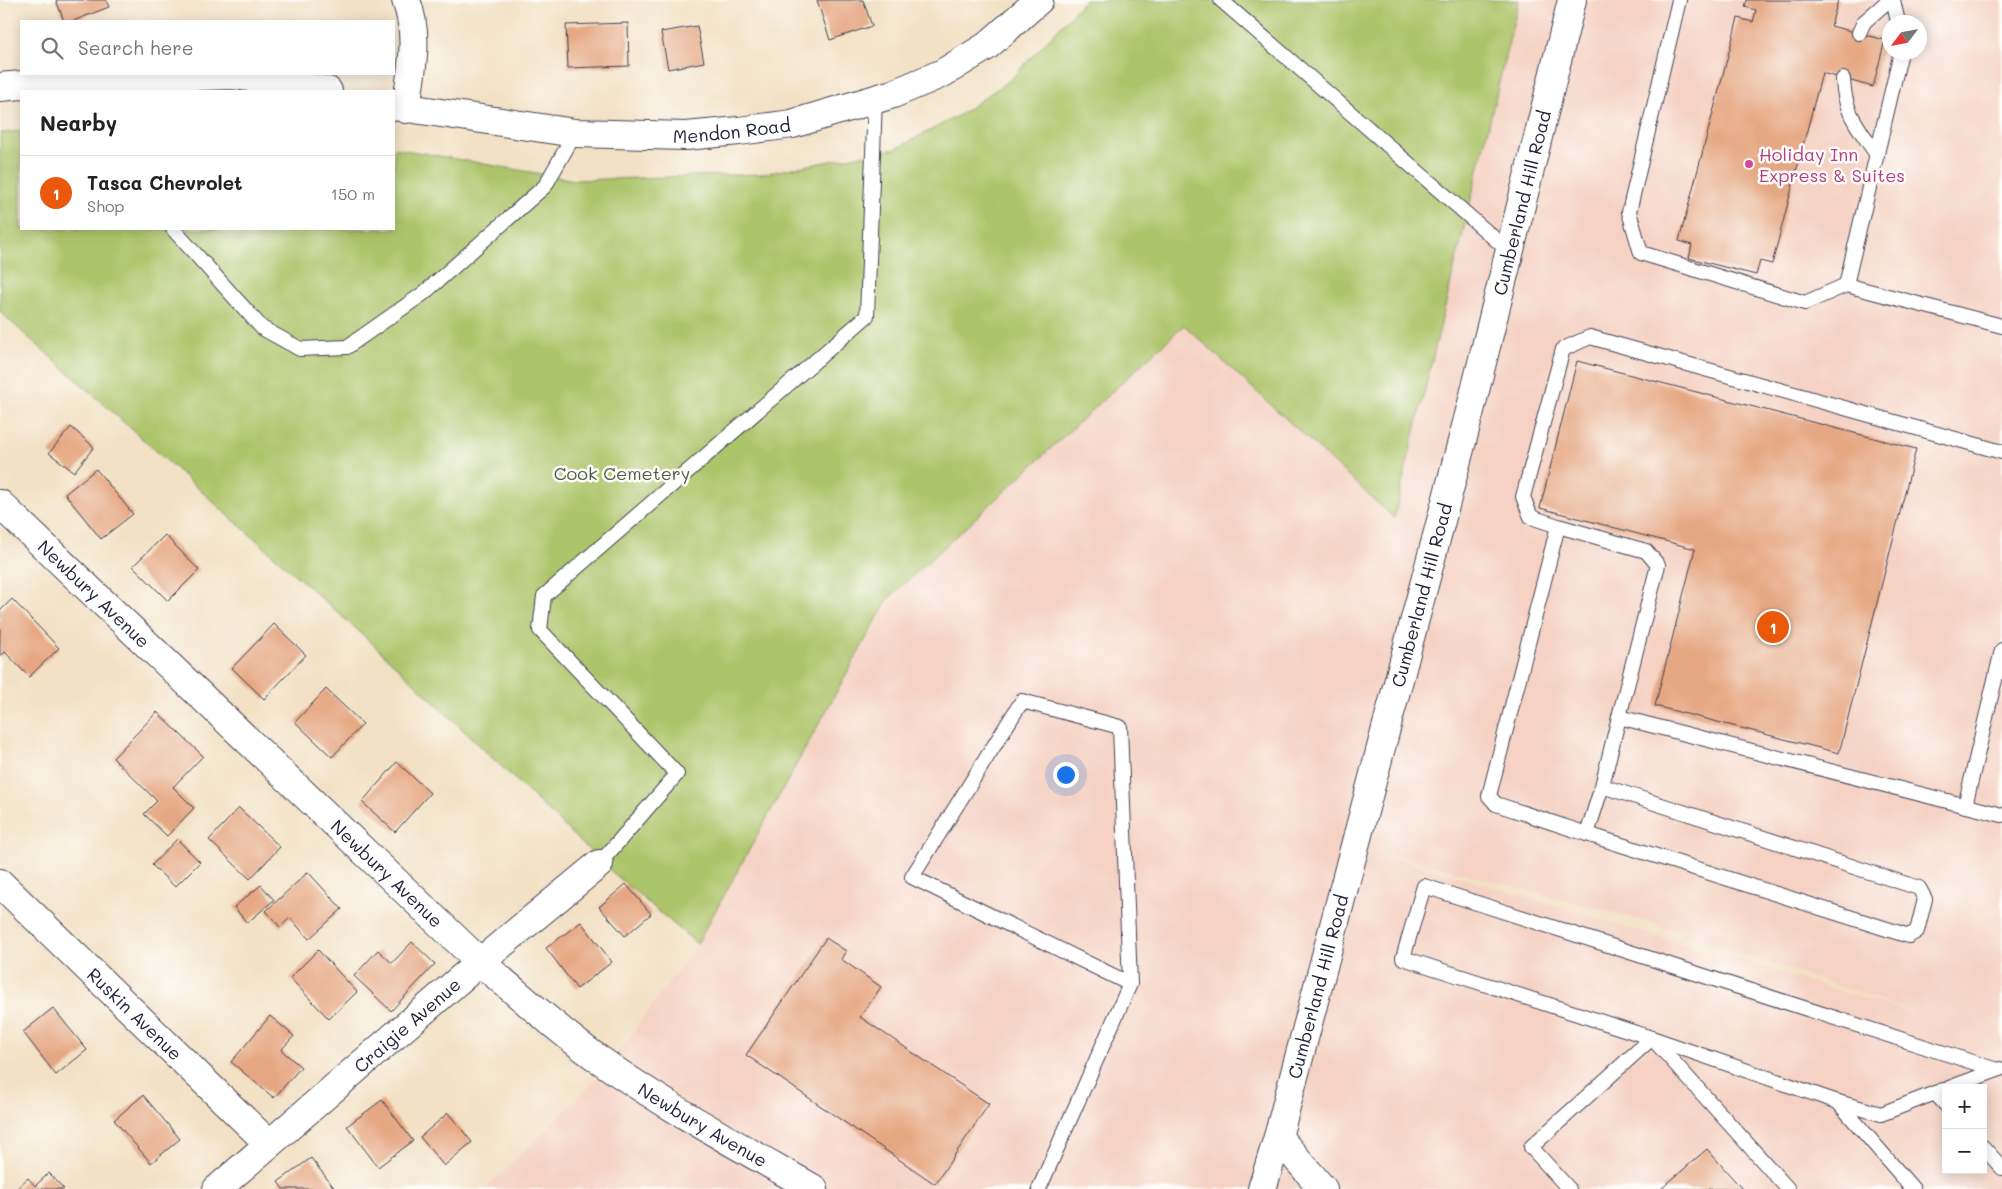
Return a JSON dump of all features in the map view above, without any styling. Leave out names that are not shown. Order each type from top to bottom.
[{"type":"main road","points":[[400,107],[415,42],[406,0]]},
{"type":"main road","name":"Mendon Road","points":[[400,107],[575,133],[686,136],[739,132],[792,124],[874,99],[943,73],[987,46],[1039,0]]},
{"type":"main road","name":"Cumberland Hill Road","points":[[1262,1189],[1278,1137],[1470,411],[1572,0]]},
{"type":"main road","points":[[0,87],[69,86],[232,75],[277,80],[323,90]]},
{"type":"main road","name":"Newbury Avenue","points":[[0,504],[480,962],[551,1022],[599,1060],[674,1108],[814,1189]]},
{"type":"main road","name":"Craigie Avenue","points":[[217,1189],[480,962],[600,864]]},
{"type":"main road","name":"Ruskin Avenue","points":[[0,883],[269,1144]]},
{"type":"main road","points":[[1278,1137],[1323,1189]]},
{"type":"lane","points":[[1220,0],[1510,252]]},
{"type":"lane","points":[[1679,0],[1629,212],[1641,253],[1805,303],[1846,285],[2002,326]]},
{"type":"lane","points":[[1859,33],[1864,22],[1889,0]]},
{"type":"lane","points":[[1893,0],[1896,15]]},
{"type":"lane","points":[[1846,285],[1899,60]]},
{"type":"lane","points":[[1843,79],[1844,96],[1849,112],[1877,155]]},
{"type":"lane","points":[[600,864],[677,774],[540,630],[544,596],[867,316],[874,99]]},
{"type":"lane","points":[[174,230],[262,328],[300,349],[346,347],[424,292],[546,186],[575,133]]},
{"type":"lane","points":[[1587,834],[1602,786],[1658,565],[1646,551],[1531,517],[1523,497],[1563,349],[1590,337],[2002,452]]},
{"type":"lane","points":[[1558,526],[1489,796],[1496,804],[1909,936],[1917,931],[1926,899],[1919,888],[1602,786]]},
{"type":"lane","points":[[1965,806],[2002,650]]},
{"type":"lane","points":[[1039,1189],[1130,984],[1120,727],[1022,702],[912,877],[1130,984]]},
{"type":"lane","points":[[1619,717],[2002,815]]},
{"type":"lane","points":[[1942,1090],[1881,1114],[1838,1102],[1652,1038],[1403,958],[1424,886],[2000,1069]]},
{"type":"lane","points":[[1569,1189],[1531,1147],[1652,1038]]},
{"type":"lane","points":[[1652,1038],[1788,1189]]},
{"type":"lane","points":[[1959,1084],[2000,1069]]},
{"type":"lane","points":[[1838,1102],[1914,1189]]},
{"type":"lane","points":[[1987,1151],[2002,1168]]},
{"type":"shaded area","points":[[1519,0],[2002,0],[2002,1023],[1987,1025],[2002,1024],[2002,1189],[485,1189],[604,1072],[697,944],[888,599],[1184,325],[1394,517]],"holes":[[[1366,849],[1660,925],[1940,1021]]]},
{"type":"green space","name":"Cook Cemetery","points":[[1085,0],[1519,0],[1394,518],[1184,325],[888,599],[697,944],[611,871],[373,644],[0,312],[0,133],[20,131],[20,230],[395,230],[395,148],[575,180],[761,174],[895,149],[961,114],[1011,79]]},
{"type":"building","points":[[56,0],[106,0],[109,7],[76,20],[64,20]]},
{"type":"building","points":[[817,0],[863,0],[872,26],[830,40]]},
{"type":"building","name":"Holiday Inn Express & Suites","points":[[1747,0],[1838,0],[1831,26],[1882,39],[1882,52],[1873,87],[1822,73],[1772,264],[1760,261],[1756,275],[1689,258],[1692,245],[1679,241],[1738,18],[1753,22],[1756,10],[1745,7]]},
{"type":"building","points":[[628,23],[629,66],[568,68],[566,25]]},
{"type":"building","points":[[697,26],[704,62],[668,69],[661,32]]},
{"type":"building","points":[[1577,361],[1916,449],[1839,753],[1655,706],[1695,549],[1540,508]]},
{"type":"building","points":[[71,427],[94,447],[74,472],[49,453]]},
{"type":"building","points":[[96,469],[133,514],[101,539],[65,494]]},
{"type":"building","points":[[165,535],[199,570],[168,601],[133,566]]},
{"type":"building","points":[[12,599],[59,648],[29,677],[5,652],[0,657],[0,611]]},
{"type":"building","points":[[274,624],[306,655],[264,699],[232,668]]},
{"type":"building","points":[[326,689],[363,724],[332,757],[295,722]]},
{"type":"building","points":[[157,712],[203,756],[173,787],[194,808],[167,836],[144,814],[157,801],[113,758]]},
{"type":"building","points":[[397,762],[430,793],[395,832],[362,802]]},
{"type":"building","points":[[239,808],[280,847],[250,879],[209,840]]},
{"type":"building","points":[[177,839],[200,862],[175,887],[152,865]]},
{"type":"building","points":[[308,872],[342,909],[309,939],[290,918],[280,927],[266,911]]},
{"type":"building","points":[[626,884],[651,914],[625,936],[599,907]]},
{"type":"building","points":[[261,885],[274,900],[247,923],[234,907]]},
{"type":"building","points":[[581,922],[612,962],[577,989],[546,948]]},
{"type":"building","points":[[826,938],[846,951],[841,959],[881,987],[860,1017],[989,1104],[935,1184],[746,1055]]},
{"type":"building","points":[[412,942],[435,964],[391,1011],[354,976],[378,950],[392,963]]},
{"type":"building","points":[[318,950],[357,992],[329,1019],[290,978]]},
{"type":"building","points":[[53,1008],[87,1050],[56,1075],[23,1032]]},
{"type":"building","points":[[270,1016],[294,1036],[281,1050],[301,1067],[274,1098],[231,1062]]},
{"type":"building","points":[[143,1095],[180,1139],[151,1163],[114,1120]]},
{"type":"building","points":[[382,1100],[413,1141],[378,1167],[347,1126]]},
{"type":"building","points":[[448,1113],[472,1142],[444,1166],[420,1137]]},
{"type":"building","points":[[1707,1149],[1742,1189],[1661,1189]]},
{"type":"building","points":[[311,1158],[335,1189],[283,1189],[278,1182]]},
{"type":"building","points":[[49,1173],[64,1189],[16,1189],[28,1178],[35,1186]]},
{"type":"place","name":"Holiday Inn Express & Suites","points":[[1749,164]]},
{"type":"place","name":"Tasca Chevrolet","points":[[1773,627]]}]
